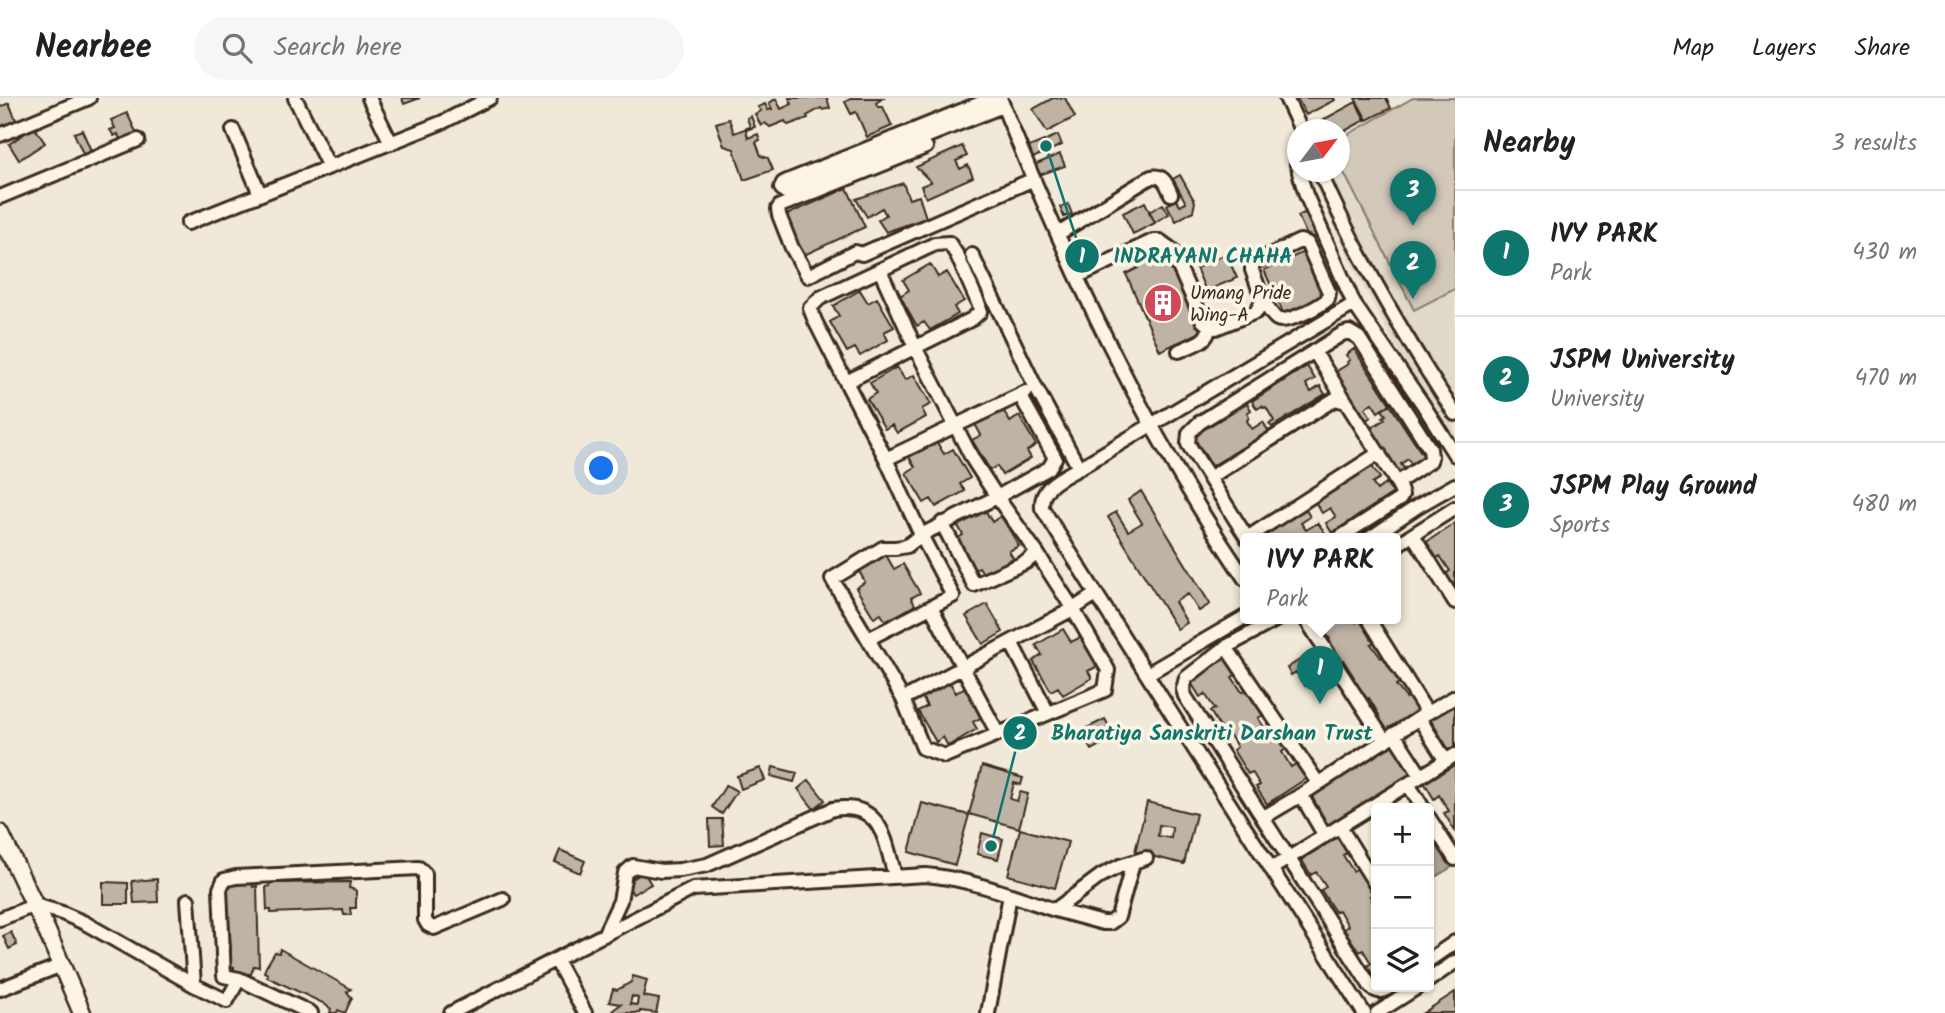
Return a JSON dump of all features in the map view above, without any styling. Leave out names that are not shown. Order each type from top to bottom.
[{"type":"main road","points":[[0,833],[82,1013]]},
{"type":"street","points":[[0,135],[89,98]]},
{"type":"street","points":[[295,98],[328,167]]},
{"type":"street","points":[[369,98],[391,142]]},
{"type":"street","points":[[188,223],[443,122],[490,98]]},
{"type":"street","points":[[1286,98],[1295,119]]},
{"type":"street","points":[[926,147],[891,150],[787,181],[781,188],[785,192],[793,190],[891,150],[1001,100],[1058,234],[1150,425],[1207,522],[1240,572]]},
{"type":"street","points":[[233,130],[260,194]]},
{"type":"street","points":[[0,197],[138,139]]},
{"type":"street","points":[[891,150],[859,173],[784,203],[778,209],[792,248],[808,276],[855,252],[862,254],[1034,179]]},
{"type":"street","points":[[1058,234],[1151,177],[1164,180],[1171,194]]},
{"type":"street","points":[[1302,182],[1354,304],[1455,455]]},
{"type":"street","points":[[1324,182],[1386,306],[1453,409]]},
{"type":"street","points":[[1078,276],[1153,241],[1171,249],[1203,321],[1209,326],[1216,328],[1256,312],[1264,300]]},
{"type":"street","points":[[1300,241],[1307,243],[1329,292],[1328,299],[1286,321],[1274,317],[1264,300],[1252,265],[1300,241]]},
{"type":"street","points":[[846,382],[972,319],[980,312],[957,255],[949,243],[935,244],[820,298],[810,307],[815,321],[846,382],[886,459],[920,535],[953,596]]},
{"type":"street","points":[[972,255],[1036,388],[1079,468]]},
{"type":"street","points":[[880,270],[955,426],[997,498],[1073,609],[1108,670],[1105,690],[945,756],[923,748],[903,699],[832,579],[883,548],[907,546],[920,535],[997,498],[1049,468],[1055,458],[1020,395]]},
{"type":"street","points":[[1354,304],[1048,487],[1043,493],[1042,508],[1364,1013]]},
{"type":"street","points":[[1178,351],[1205,339],[1209,326]]},
{"type":"street","points":[[1244,533],[1188,444],[1189,433],[1342,334],[1349,332],[1359,338],[1430,449],[1430,461],[1403,478],[1399,486]]},
{"type":"street","points":[[1314,351],[1379,453],[1402,495],[1400,499],[1347,533]]},
{"type":"street","points":[[886,459],[1036,388]]},
{"type":"street","points":[[1209,478],[1329,401],[1335,399],[1346,402]]},
{"type":"street","points":[[1255,533],[1379,453]]},
{"type":"street","points":[[1378,533],[1455,485]]},
{"type":"street","points":[[1401,542],[1455,508]]},
{"type":"street","points":[[1207,522],[1227,509]]},
{"type":"street","points":[[942,523],[974,585]]},
{"type":"street","points":[[1413,535],[1455,602]]},
{"type":"street","points":[[868,639],[974,585],[1026,562],[1037,553]]},
{"type":"street","points":[[903,699],[1073,609],[1096,594]]},
{"type":"street","points":[[931,607],[998,734]]},
{"type":"street","points":[[1147,674],[1240,620]]},
{"type":"street","points":[[1266,624],[1226,647],[1186,678],[1183,689],[1185,696],[1371,987]]},
{"type":"street","points":[[1309,624],[1421,776]]},
{"type":"street","points":[[1271,869],[1450,758],[1371,624]]},
{"type":"street","points":[[1011,642],[1048,713]]},
{"type":"street","points":[[1226,647],[1318,783]]},
{"type":"street","points":[[1264,817],[1455,697]]},
{"type":"street","points":[[1408,784],[1420,803]]},
{"type":"street","points":[[1301,795],[1325,836]]},
{"type":"street","points":[[604,935],[620,901],[622,880],[633,866],[661,871],[707,865],[834,808],[855,808],[875,820],[882,830],[895,876]]},
{"type":"street","points":[[1434,826],[1455,859]]},
{"type":"street","points":[[1340,827],[1371,877]]},
{"type":"street","points":[[451,1013],[693,889],[895,876],[944,876],[1055,910],[1110,923],[1118,916],[1140,860],[1102,875],[1055,910]]},
{"type":"street","points":[[693,889],[707,865]]},
{"type":"street","points":[[311,1013],[239,979],[224,976],[220,890],[224,880],[419,868],[425,874],[425,920],[434,928],[503,899]]},
{"type":"street","points":[[988,1013],[1010,895]]},
{"type":"street","points":[[188,900],[194,985]]},
{"type":"street","points":[[0,919],[34,905],[62,913],[227,1001],[239,979]]},
{"type":"street","points":[[1434,957],[1455,942]]},
{"type":"street","points":[[556,960],[585,1013]]},
{"type":"street","points":[[1434,976],[1455,962]]},
{"type":"street","points":[[0,989],[62,965]]},
{"type":"street","points":[[1377,1013],[1410,992]]},
{"type":"shaded area","points":[[1410,98],[1455,98],[1455,441],[1395,346],[1346,253],[1314,184],[1313,182],[1350,182],[1350,131]]},
{"type":"shaded area","points":[[1413,98],[1455,98],[1455,289],[1414,310],[1349,182],[1350,133]]},
{"type":"shaded area","points":[[1434,826],[1455,859],[1455,865],[1434,878]]},
{"type":"building","points":[[402,98],[420,98],[404,104]]},
{"type":"building","points":[[789,98],[827,98],[830,108],[821,108],[807,116],[808,118],[788,125],[785,121],[770,127],[765,123],[761,126],[755,114],[761,111],[758,107],[765,104],[768,110],[772,109],[769,103],[776,99],[781,109],[792,104]]},
{"type":"building","points":[[852,98],[883,98],[876,103],[878,107],[883,107],[892,126],[867,137],[856,112],[851,114],[845,102]]},
{"type":"building","points":[[1053,98],[1065,98],[1075,117],[1047,132],[1033,109]]},
{"type":"building","points":[[1297,98],[1334,98],[1335,100],[1306,115]]},
{"type":"building","points":[[1355,98],[1386,98],[1391,108],[1367,120]]},
{"type":"building","points":[[1356,102],[1365,120],[1350,128],[1350,119],[1325,119]]},
{"type":"building","points":[[9,103],[17,122],[0,128],[0,107]]},
{"type":"building","points":[[127,113],[137,134],[121,142],[118,134],[114,136],[110,130],[115,128],[111,120]]},
{"type":"building","points":[[751,116],[755,127],[746,130],[748,138],[758,134],[760,140],[756,142],[761,156],[768,158],[773,170],[744,180],[734,149],[724,146],[716,123],[729,119],[734,133],[750,127],[747,118]]},
{"type":"building","points":[[34,127],[45,143],[19,160],[9,144]]},
{"type":"building","points":[[82,130],[92,153],[84,156],[74,133]]},
{"type":"building","points":[[1058,135],[1062,145],[1033,158],[1029,147]]},
{"type":"building","points":[[962,146],[967,156],[956,161],[960,169],[968,165],[973,177],[926,198],[921,186],[931,182],[916,167]]},
{"type":"building","points":[[1060,154],[1065,166],[1039,175],[1034,165]]},
{"type":"building","points":[[1180,175],[1195,202],[1193,211],[1176,221],[1167,205],[1176,200],[1180,206],[1186,203],[1173,179]]},
{"type":"building","points":[[903,183],[909,199],[919,196],[926,218],[886,232],[878,220],[886,215],[882,208],[867,217],[856,199]]},
{"type":"building","points":[[847,188],[865,227],[802,256],[784,216]]},
{"type":"building","points":[[1145,202],[1155,223],[1133,234],[1123,213]]},
{"type":"building","points":[[1068,204],[1072,214],[1064,217],[1060,207]]},
{"type":"building","points":[[1163,204],[1169,214],[1155,222],[1149,212]]},
{"type":"building","points":[[1308,211],[1319,235],[1309,240],[1298,216]]},
{"type":"building","points":[[1306,251],[1326,296],[1284,315],[1264,270]]},
{"type":"building","points":[[1226,254],[1237,278],[1206,291],[1196,268]]},
{"type":"building","name":"Umang Pride Wing-A","points":[[1155,255],[1157,260],[1167,256],[1201,332],[1160,351],[1126,274],[1138,268],[1136,263]]},
{"type":"building","points":[[930,264],[938,277],[947,272],[964,301],[954,307],[958,314],[930,330],[924,322],[917,326],[900,296],[909,290],[903,280]]},
{"type":"building","points":[[860,290],[868,303],[877,298],[894,327],[884,332],[888,340],[860,356],[855,348],[847,352],[830,322],[839,316],[833,306]]},
{"type":"building","points":[[1354,349],[1390,404],[1378,412],[1372,403],[1365,408],[1371,417],[1363,422],[1328,370],[1332,367],[1335,372],[1348,364],[1350,360],[1346,355]]},
{"type":"building","points":[[1307,366],[1315,379],[1306,384],[1311,392],[1320,386],[1325,394],[1272,427],[1269,424],[1274,421],[1266,407],[1257,409],[1252,401]]},
{"type":"building","points":[[897,367],[905,380],[914,375],[931,404],[922,409],[926,417],[897,433],[892,425],[885,429],[867,399],[876,393],[870,383]]},
{"type":"building","points":[[1247,403],[1251,410],[1247,413],[1247,421],[1252,429],[1263,422],[1269,432],[1212,466],[1193,436]]},
{"type":"building","points":[[1390,405],[1426,460],[1414,468],[1408,459],[1401,464],[1407,473],[1399,478],[1365,425],[1368,423],[1371,428],[1385,419],[1383,417],[1386,415],[1382,410]]},
{"type":"building","points":[[1002,408],[1010,422],[1019,416],[1036,445],[1027,451],[1031,458],[1002,475],[997,466],[990,470],[972,440],[981,435],[975,424]]},
{"type":"building","points":[[936,441],[944,454],[953,449],[970,478],[960,484],[965,491],[936,507],[931,499],[924,503],[906,473],[915,467],[909,457]]},
{"type":"building","points":[[1371,465],[1380,478],[1372,483],[1377,490],[1386,483],[1393,493],[1332,533],[1326,523],[1336,517],[1330,508],[1322,513],[1315,502]]},
{"type":"building","points":[[1141,491],[1210,604],[1199,611],[1188,594],[1175,602],[1187,623],[1177,629],[1108,517],[1116,512],[1128,531],[1142,523],[1128,500]]},
{"type":"building","points":[[1304,506],[1310,517],[1301,523],[1306,530],[1318,523],[1325,533],[1260,533]]},
{"type":"building","points":[[984,508],[992,522],[1001,516],[1019,546],[1009,551],[1013,558],[984,575],[979,567],[972,571],[954,541],[963,535],[957,524]]},
{"type":"building","points":[[1455,523],[1455,589],[1445,574],[1450,571],[1440,556],[1435,559],[1425,543]]},
{"type":"building","points":[[886,555],[894,569],[903,564],[920,593],[911,598],[915,605],[886,622],[881,614],[874,618],[856,588],[865,582],[859,571]]},
{"type":"building","points":[[987,604],[1003,632],[983,644],[966,616]]},
{"type":"building","points":[[1313,624],[1367,624],[1377,640],[1371,644],[1381,658],[1386,655],[1402,681],[1396,685],[1406,698],[1412,694],[1422,711],[1383,732],[1374,718],[1379,715],[1369,698],[1363,702],[1349,682],[1354,677],[1343,660],[1338,664],[1325,643],[1330,639],[1320,625],[1315,628]]},
{"type":"building","points":[[1063,629],[1071,642],[1081,637],[1098,666],[1088,671],[1092,678],[1063,695],[1058,687],[1051,691],[1033,661],[1042,655],[1036,645]]},
{"type":"building","points":[[1306,656],[1314,669],[1309,672],[1314,681],[1305,686],[1296,672],[1291,675],[1287,668]]},
{"type":"building","points":[[1227,657],[1237,674],[1232,677],[1242,692],[1246,689],[1263,715],[1258,718],[1266,730],[1273,725],[1287,748],[1282,752],[1291,767],[1297,763],[1307,778],[1267,804],[1256,787],[1260,785],[1252,772],[1248,774],[1233,750],[1237,747],[1228,732],[1224,734],[1210,711],[1215,709],[1205,694],[1200,697],[1190,681]]},
{"type":"building","points":[[948,679],[956,693],[965,687],[982,717],[973,722],[977,729],[948,746],[943,737],[936,742],[918,711],[927,706],[921,695]]},
{"type":"building","points":[[1455,703],[1455,747],[1449,750],[1430,719]]},
{"type":"building","points":[[1105,719],[1115,737],[1091,750],[1081,731]]},
{"type":"building","points":[[1395,743],[1413,774],[1329,827],[1311,795]]},
{"type":"building","points":[[1455,762],[1455,831],[1444,813],[1449,811],[1439,795],[1434,799],[1424,782]]},
{"type":"building","points":[[982,766],[1023,778],[1021,785],[1014,783],[1010,799],[1017,801],[1020,792],[1028,794],[1019,828],[969,814]]},
{"type":"building","points":[[773,767],[797,773],[794,782],[771,776]]},
{"type":"building","points":[[760,768],[765,780],[741,789],[737,776]]},
{"type":"building","points":[[809,780],[825,800],[814,809],[798,789]]},
{"type":"building","points":[[726,785],[737,791],[722,814],[712,807]]},
{"type":"building","points":[[1147,802],[1196,814],[1184,864],[1135,852]],"holes":[[[1159,825],[1172,827],[1171,838],[1158,836]]]},
{"type":"building","points":[[922,803],[969,815],[955,865],[909,852]]},
{"type":"building","points":[[709,819],[722,819],[724,845],[710,846]]},
{"type":"building","points":[[1020,829],[1068,842],[1055,888],[1008,875]]},
{"type":"building","points":[[982,833],[1003,839],[998,859],[977,854]]},
{"type":"building","points":[[1338,835],[1349,852],[1343,855],[1353,871],[1358,868],[1371,889],[1371,963],[1363,950],[1359,952],[1344,929],[1348,926],[1339,910],[1335,912],[1321,890],[1326,887],[1316,872],[1311,875],[1301,859]]},
{"type":"building","points":[[560,850],[585,861],[580,873],[555,862]]},
{"type":"building","points":[[644,872],[651,884],[633,894],[626,883]]},
{"type":"building","points":[[157,879],[158,902],[134,903],[132,881]]},
{"type":"building","points":[[103,882],[128,883],[128,904],[103,904]]},
{"type":"building","points":[[350,882],[349,888],[356,890],[356,908],[350,908],[351,915],[344,915],[343,910],[271,913],[271,910],[267,910],[266,887],[270,886],[269,883]]},
{"type":"building","points":[[235,883],[257,886],[259,967],[254,966],[251,974],[234,974],[234,967],[226,968],[226,961],[231,960],[231,950],[226,888]]},
{"type":"building","points":[[11,932],[17,945],[9,949],[3,936]]},
{"type":"building","points":[[280,949],[351,989],[347,992],[352,998],[345,1013],[338,1010],[337,1013],[330,1013],[331,1009],[323,1003],[267,977],[268,974],[264,972],[266,967],[275,952],[279,953]]},
{"type":"building","points":[[633,976],[647,980],[643,996],[659,999],[656,1013],[616,1013],[613,1010],[621,1004],[609,1002],[613,989],[617,990],[631,982]],"holes":[[[632,996],[638,998],[637,1005],[630,1004]]]},
{"type":"building","points":[[1455,992],[1455,1013],[1423,1013]]},
{"type":"place","name":"INDRAYANI CHAHA","points":[[1046,146]]},
{"type":"place","name":"JSPM Play Ground","points":[[1413,226]]},
{"type":"place","name":"JSPM University","points":[[1413,299]]},
{"type":"place","name":"Umang Pride Wing-A","points":[[1163,303]]},
{"type":"place","name":"IVY PARK","points":[[1320,704]]},
{"type":"place","name":"Bharatiya Sanskriti Darshan Trust","points":[[991,846]]}]
